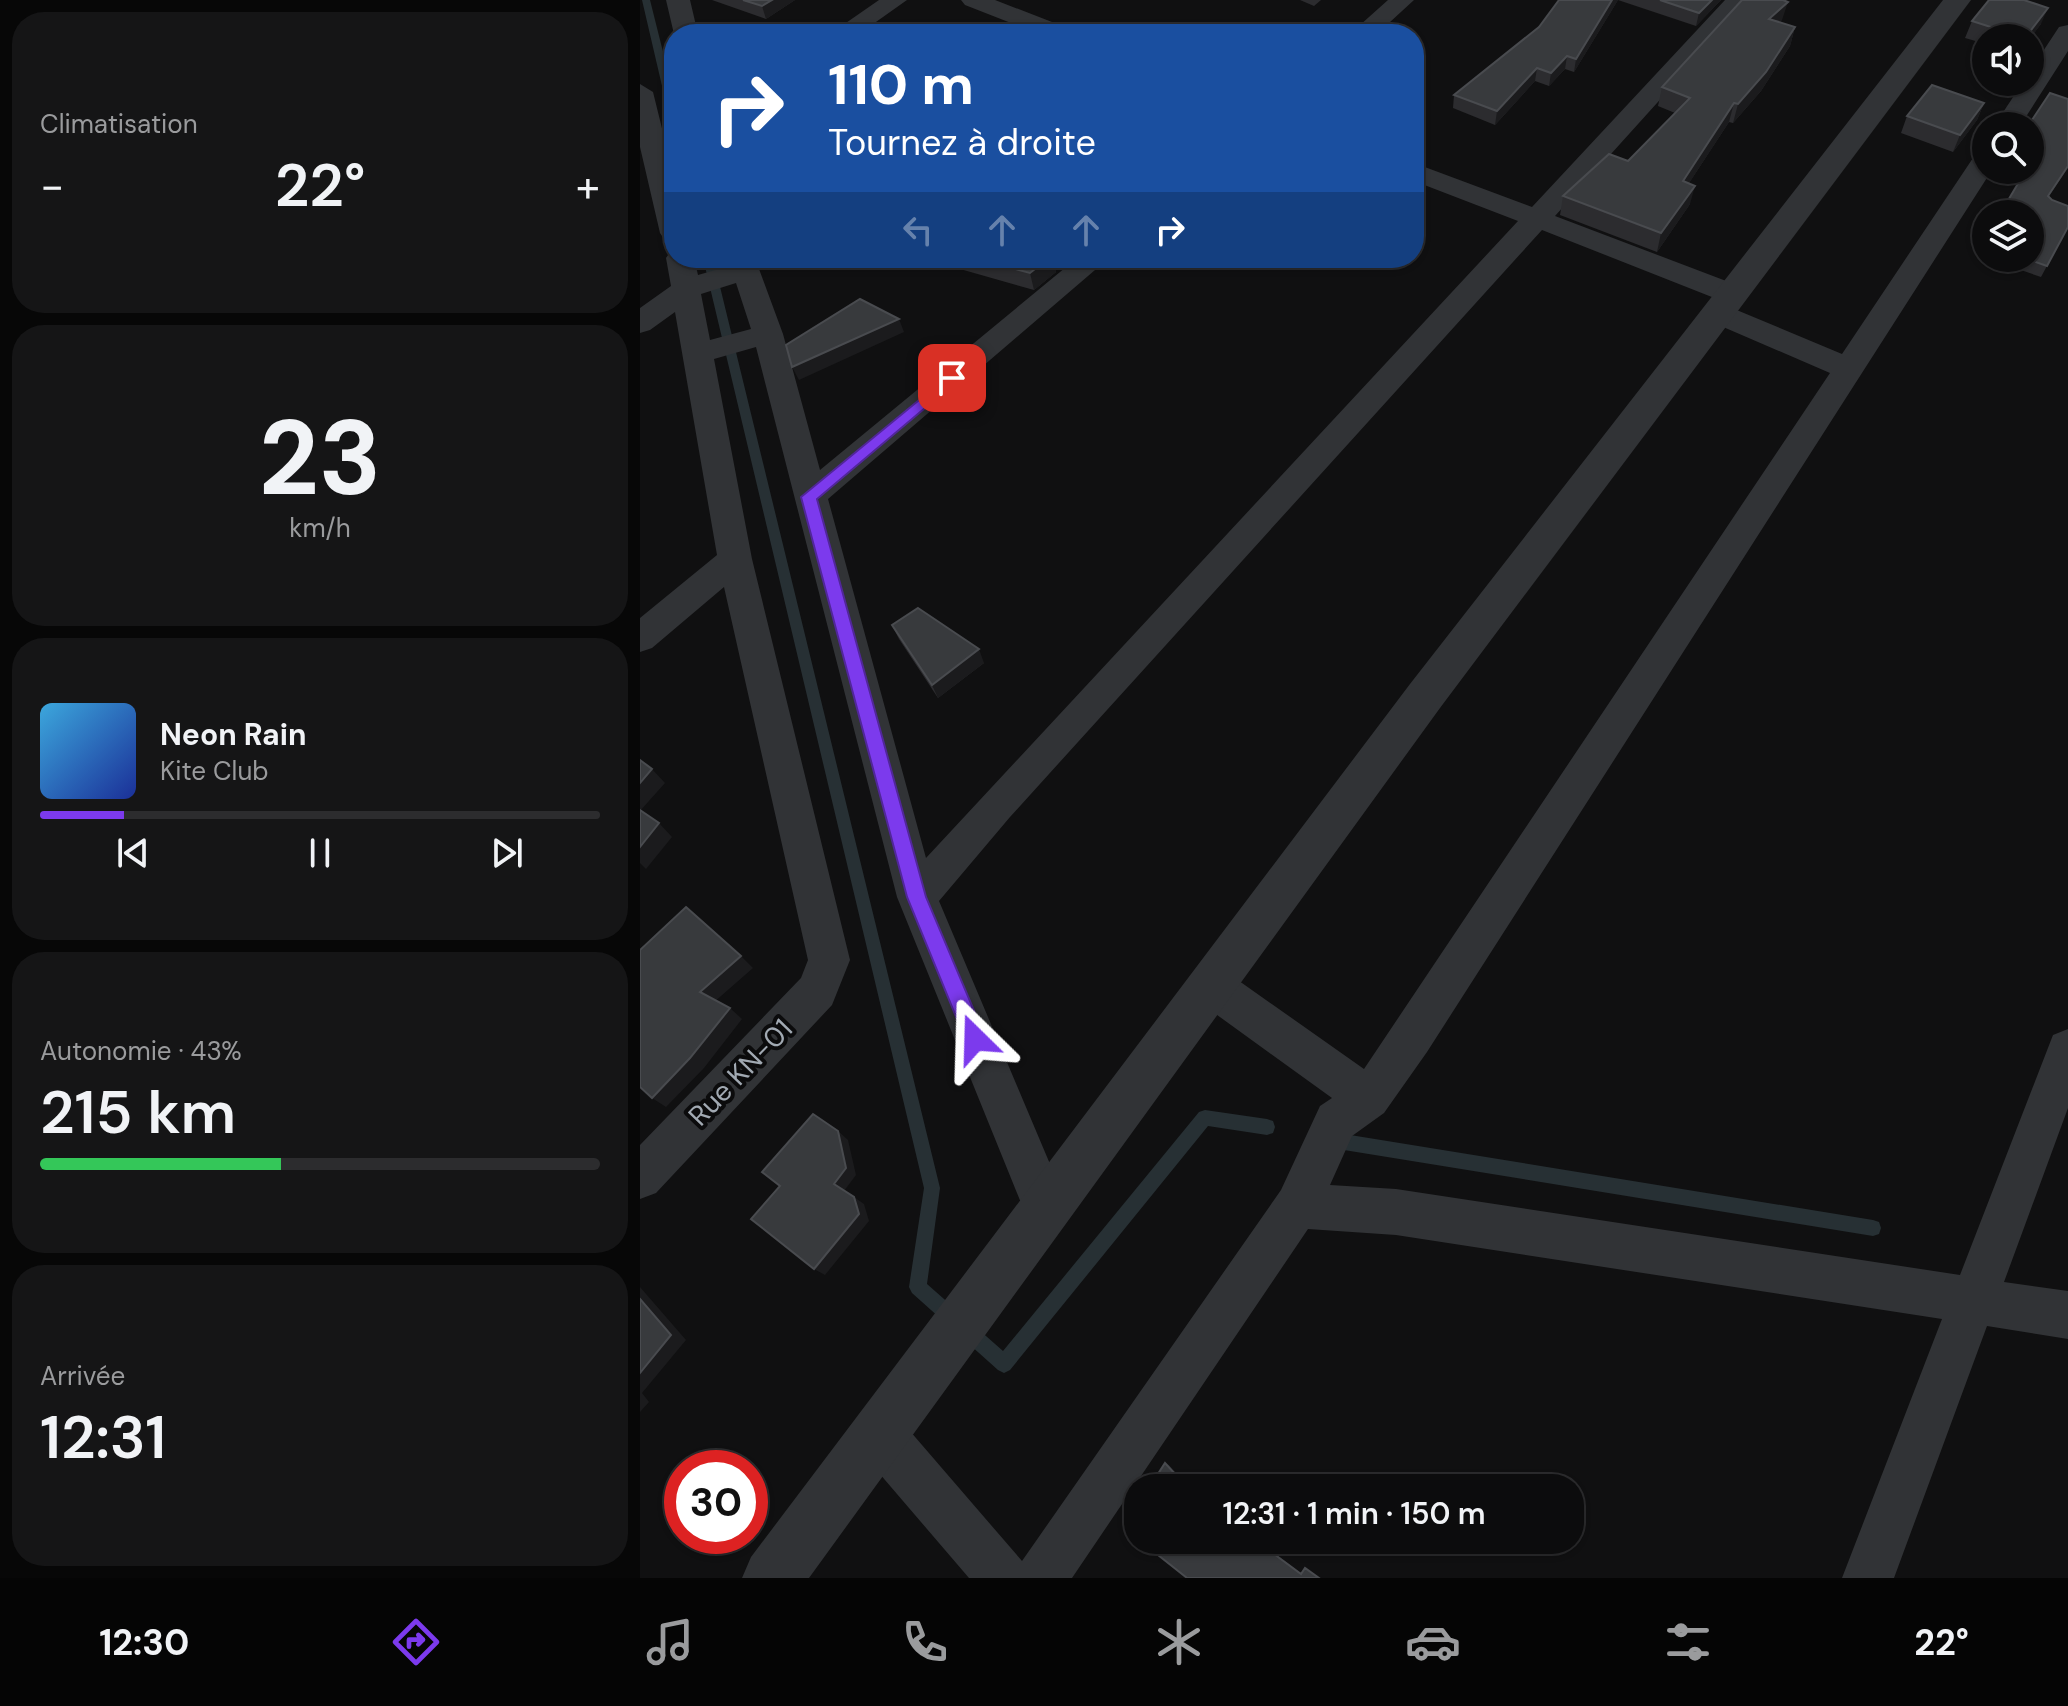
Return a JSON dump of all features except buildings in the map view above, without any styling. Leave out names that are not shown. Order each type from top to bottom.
[{"type":"street","points":[[678,0],[684,24]]},
{"type":"street","points":[[858,24],[895,0]]},
{"type":"street","points":[[973,0],[1035,24]]},
{"type":"street","points":[[1018,24],[1052,0]]},
{"type":"street","points":[[1374,24],[1402,0]]},
{"type":"street","points":[[917,897],[1535,218],[1738,0]]},
{"type":"street","points":[[772,1578],[1210,985],[1957,0]]},
{"type":"street","points":[[2016,112],[2068,32]]},
{"type":"street","points":[[641,97],[664,192]]},
{"type":"street","points":[[1424,175],[1535,218],[1724,304],[1849,369]]},
{"type":"street","points":[[1041,1578],[1297,1206],[1336,1121],[1369,1098],[1412,1038],[1972,180]]},
{"type":"street","points":[[809,497],[1083,268]]},
{"type":"street","points":[[713,272],[756,336],[809,497],[917,897],[1046,1209]]},
{"type":"street","points":[[640,323],[713,272]]},
{"type":"street","points":[[640,638],[735,559],[705,351],[713,272]]},
{"type":"street","points":[[705,351],[756,336]]},
{"type":"street","name":"Rue KN-01","points":[[640,1177],[817,991],[829,960],[735,559]]},
{"type":"street","points":[[1210,985],[1369,1098]]},
{"type":"street","points":[[1868,1578],[1971,1299],[2068,1050]]},
{"type":"street","points":[[1297,1206],[1396,1212],[2068,1315]]},
{"type":"street","points":[[879,1434],[1003,1578]]},
{"type":"waterway","points":[[646,0],[664,75]]},
{"type":"waterway","points":[[710,268],[932,1188],[918,1287],[1004,1364],[1205,1118],[1267,1127]]},
{"type":"waterway","points":[[1344,1142],[1873,1228]]},
{"type":"route","points":[[952,378],[809,497],[917,897],[975,1039]]}]
